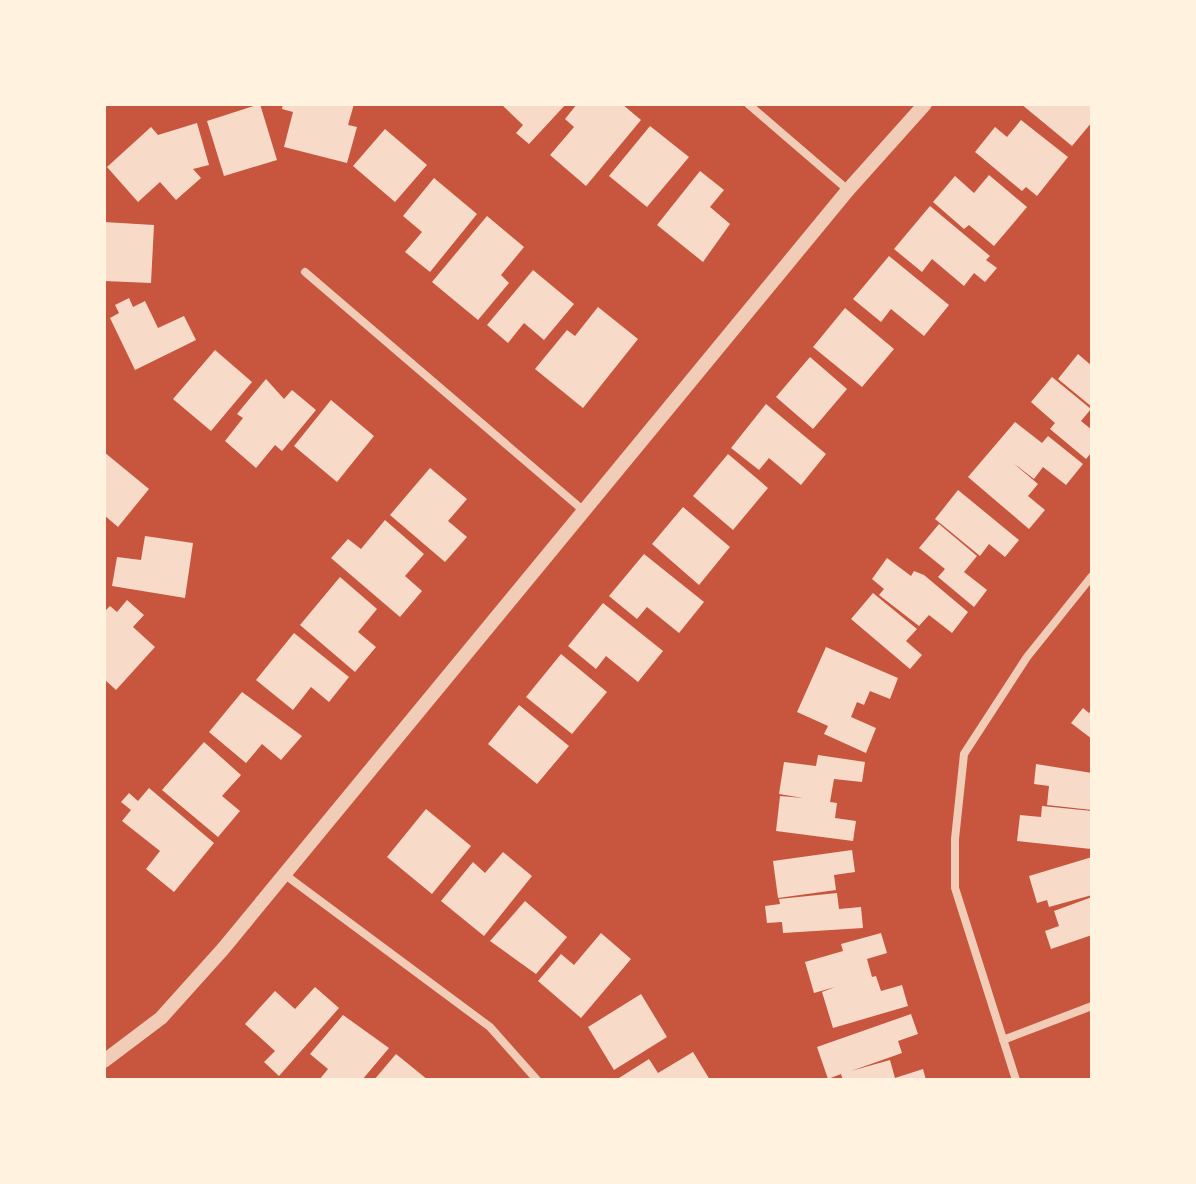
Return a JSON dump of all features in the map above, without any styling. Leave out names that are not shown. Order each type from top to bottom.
[{"type":"street","points":[[748,104],[848,190]]},
{"type":"street","points":[[104,1061],[161,1018],[284,874],[848,190],[925,104]]},
{"type":"street","points":[[305,272],[584,511]]},
{"type":"street","points":[[1016,1080],[955,888],[955,839],[964,754],[1027,657],[1092,576]]},
{"type":"street","points":[[284,874],[490,1027],[537,1080]]},
{"type":"street","points":[[1003,1040],[1092,1006]]},
{"type":"building","points":[[260,104],[277,160],[224,176],[207,121]]},
{"type":"building","points":[[283,104],[354,104],[348,125],[357,127],[347,163],[284,147],[293,112],[282,109]]},
{"type":"building","points":[[501,104],[566,104],[529,144],[516,133],[523,125]]},
{"type":"building","points":[[577,104],[622,104],[641,120],[586,186],[550,155],[574,127],[565,119]]},
{"type":"building","points":[[1021,104],[1092,104],[1092,122],[1072,146]]},
{"type":"building","points":[[1021,120],[1068,157],[1037,196],[1026,187],[1022,191],[975,152],[995,127],[1007,137]]},
{"type":"building","points":[[197,123],[209,165],[193,169],[201,178],[176,200],[160,182],[138,202],[107,167],[151,127],[158,135]]},
{"type":"building","points":[[650,126],[689,157],[647,207],[609,176]]},
{"type":"building","points":[[385,129],[427,165],[395,202],[353,166]]},
{"type":"building","points":[[700,171],[724,190],[710,207],[730,224],[703,262],[657,225]]},
{"type":"building","points":[[989,175],[1027,207],[994,246],[969,225],[964,229],[933,202],[955,176],[974,193]]},
{"type":"building","points":[[434,178],[477,214],[430,272],[405,252],[422,232],[403,216]]},
{"type":"building","points":[[930,206],[990,256],[986,260],[997,268],[985,282],[974,273],[964,286],[932,259],[922,272],[894,249]]},
{"type":"building","points":[[487,216],[524,247],[501,275],[509,283],[478,320],[432,282]]},
{"type":"building","points":[[104,222],[154,225],[151,283],[104,281]]},
{"type":"building","points":[[889,256],[949,305],[924,336],[891,309],[881,322],[853,299]]},
{"type":"building","points":[[533,270],[574,304],[544,340],[524,323],[508,343],[487,325]]},
{"type":"building","points":[[129,298],[133,307],[145,301],[158,328],[184,316],[196,340],[135,370],[110,318],[119,313],[115,305]]},
{"type":"building","points":[[598,307],[638,339],[583,408],[535,369],[567,330],[575,336]]},
{"type":"building","points":[[845,308],[894,349],[862,387],[813,347]]},
{"type":"building","points":[[215,350],[252,382],[211,431],[173,399]]},
{"type":"building","points":[[1078,354],[1092,366],[1092,407],[1058,379]]},
{"type":"building","points":[[810,357],[847,389],[813,429],[776,397]]},
{"type":"building","points":[[1052,377],[1091,409],[1081,421],[1092,430],[1092,452],[1086,459],[1050,429],[1055,423],[1031,402]]},
{"type":"building","points":[[266,379],[284,399],[292,390],[316,410],[282,451],[275,445],[256,468],[225,441],[243,418],[237,414]]},
{"type":"building","points":[[331,400],[374,436],[337,482],[294,446]]},
{"type":"building","points":[[766,404],[826,454],[801,485],[769,458],[759,470],[731,448]]},
{"type":"building","points":[[1015,422],[1042,443],[1048,436],[1083,464],[1066,485],[1043,467],[1034,479],[1012,462],[1038,484],[1028,496],[1045,510],[1029,529],[968,477]]},
{"type":"building","points":[[104,452],[149,489],[118,527],[104,515]]},
{"type":"building","points":[[728,454],[768,488],[733,530],[693,496]]},
{"type":"building","points":[[430,468],[467,499],[448,521],[467,537],[445,562],[390,515]]},
{"type":"building","points":[[958,490],[1019,540],[1005,557],[989,544],[980,556],[935,519]]},
{"type":"building","points":[[683,507],[730,547],[699,585],[652,544]]},
{"type":"building","points":[[385,520],[424,554],[405,576],[422,591],[400,617],[331,558],[348,539],[361,549]]},
{"type":"building","points":[[939,524],[977,556],[964,572],[987,590],[974,607],[938,577],[945,569],[919,548]]},
{"type":"building","points":[[145,536],[193,543],[185,598],[112,586],[117,557],[141,560]]},
{"type":"building","points":[[644,554],[704,602],[679,633],[647,607],[637,619],[609,596]]},
{"type":"building","points":[[887,558],[911,576],[914,571],[924,575],[968,612],[952,633],[929,615],[919,626],[879,595],[884,589],[872,579]]},
{"type":"building","points":[[340,577],[377,609],[358,632],[376,647],[355,672],[300,625]]},
{"type":"building","points":[[873,593],[917,629],[906,641],[922,655],[910,669],[851,619]]},
{"type":"building","points":[[127,600],[144,615],[133,627],[155,647],[116,690],[104,679],[104,612],[110,606],[117,612]]},
{"type":"building","points":[[603,603],[663,651],[638,682],[606,656],[596,669],[568,646]]},
{"type":"building","points":[[294,633],[349,677],[329,702],[311,687],[293,710],[256,680]]},
{"type":"building","points":[[826,647],[898,678],[890,699],[870,691],[864,705],[857,702],[851,717],[876,728],[866,753],[824,734],[828,726],[797,712]]},
{"type":"building","points":[[561,654],[607,692],[572,734],[526,697]]},
{"type":"building","points":[[242,692],[302,736],[281,760],[262,744],[246,763],[209,732]]},
{"type":"building","points":[[519,705],[569,746],[537,784],[488,744]]},
{"type":"building","points":[[1083,708],[1089,713],[1092,710],[1092,739],[1071,723]]},
{"type":"building","points":[[204,742],[241,775],[222,796],[240,811],[218,837],[162,790]]},
{"type":"building","points":[[818,755],[865,762],[862,782],[834,779],[830,802],[837,803],[835,818],[856,821],[853,841],[776,831],[780,796],[803,798],[779,794],[784,762],[816,766]]},
{"type":"building","points":[[1036,764],[1092,773],[1092,810],[1047,805],[1049,786],[1034,784]]},
{"type":"building","points":[[149,788],[214,843],[174,892],[146,869],[160,851],[122,821],[131,810],[121,802],[129,793],[138,801]]},
{"type":"building","points":[[1042,806],[1092,811],[1091,849],[1017,841],[1020,815],[1041,817]]},
{"type":"building","points":[[426,809],[471,846],[432,894],[387,857]]},
{"type":"building","points":[[852,850],[855,872],[834,875],[836,890],[778,898],[773,861]]},
{"type":"building","points":[[503,852],[532,876],[484,936],[441,901],[473,862],[485,873]]},
{"type":"building","points":[[1092,857],[1092,895],[1049,907],[1047,900],[1037,903],[1029,876]]},
{"type":"building","points":[[837,893],[839,909],[861,907],[863,928],[783,933],[782,922],[767,923],[765,906],[780,904],[779,899]]},
{"type":"building","points":[[1092,897],[1092,935],[1051,949],[1045,931],[1059,926],[1054,911]]},
{"type":"building","points":[[525,901],[567,937],[536,974],[490,941]]},
{"type":"building","points":[[601,933],[631,959],[581,1018],[538,981],[561,954],[574,965]]},
{"type":"building","points":[[881,933],[887,953],[867,959],[872,977],[876,976],[881,991],[902,985],[908,1006],[833,1028],[822,992],[835,987],[814,993],[805,962],[843,951],[841,944]]},
{"type":"building","points":[[315,987],[339,1008],[279,1076],[264,1062],[275,1051],[245,1024],[275,991],[295,1009]]},
{"type":"building","points":[[641,994],[667,1037],[614,1070],[588,1027]]},
{"type":"building","points":[[911,1014],[918,1034],[898,1041],[902,1053],[851,1071],[890,1060],[895,1078],[923,1069],[926,1080],[843,1080],[841,1074],[828,1079],[817,1047]]},
{"type":"building","points":[[343,1015],[389,1048],[362,1080],[319,1080],[328,1069],[310,1054]]},
{"type":"building","points":[[693,1052],[710,1080],[619,1078],[649,1059],[658,1073]]},
{"type":"building","points":[[396,1054],[428,1080],[374,1080]]}]
